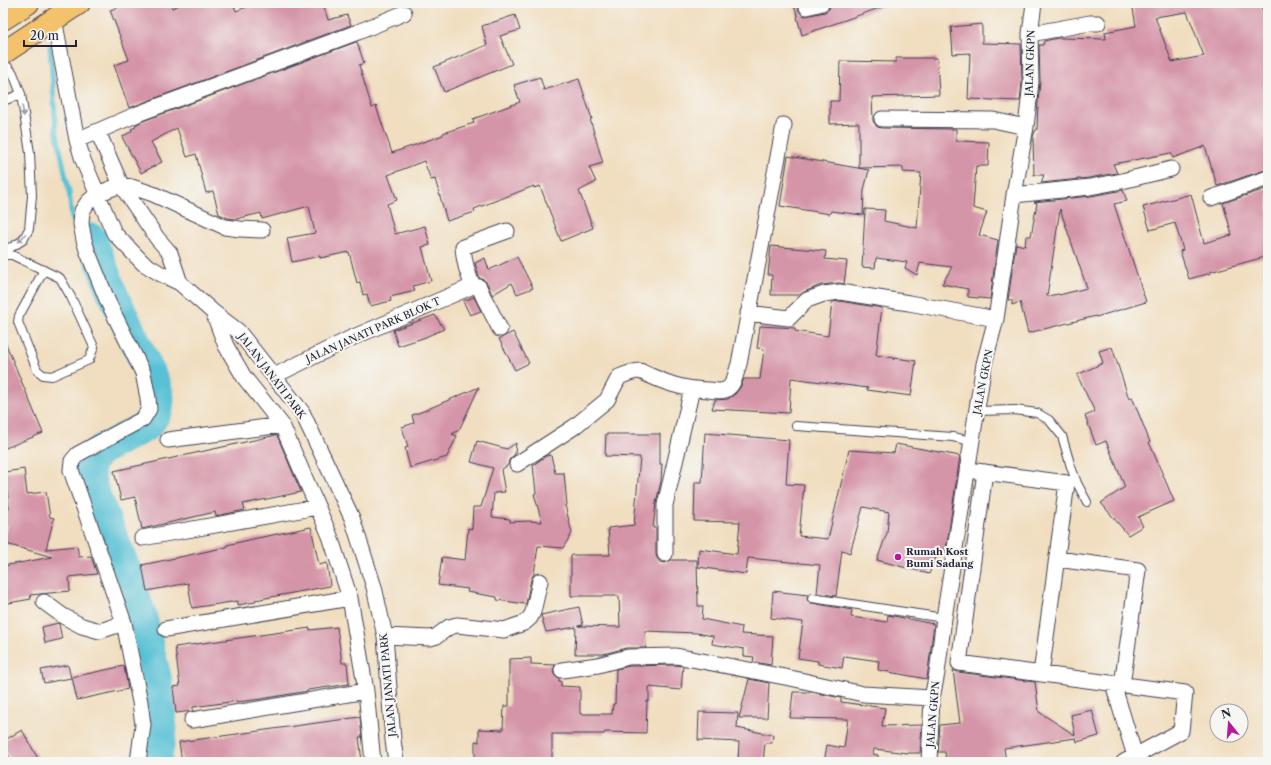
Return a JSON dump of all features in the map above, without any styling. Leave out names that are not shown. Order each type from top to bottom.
[{"type":"highway","points":[[3,19],[28,3]]},
{"type":"highway","points":[[3,53],[79,3]]},
{"type":"street","points":[[807,7],[822,3]]},
{"type":"street","name":"JALAN GKPN","points":[[929,762],[932,698],[937,673],[944,618],[984,364],[996,319],[1014,195],[1026,127],[1031,82],[1030,34],[1034,3]]},
{"type":"street","points":[[77,140],[140,113],[358,32],[404,13]]},
{"type":"street","name":"JALAN JANATI PARK","points":[[54,19],[77,140],[83,160],[114,233],[143,262],[161,274],[180,283],[213,312],[238,331],[302,412],[352,518],[374,587],[385,636],[396,762]]},
{"type":"street","points":[[1030,34],[1090,23],[1098,23]]},
{"type":"street","points":[[882,119],[993,120],[1026,127]]},
{"type":"street","points":[[517,464],[574,427],[607,400],[619,377],[640,371],[664,383],[692,390],[721,391],[727,389],[733,383],[738,364],[784,125]]},
{"type":"street","points":[[98,132],[121,185],[157,238],[170,253],[180,283]]},
{"type":"street","points":[[1014,195],[1090,187],[1171,169]]},
{"type":"street","points":[[1211,198],[1268,178]]},
{"type":"street","points":[[138,762],[143,725],[140,702],[124,622],[71,470],[72,461],[78,454],[143,419],[149,409],[148,398],[143,373],[108,302],[87,250],[81,224],[82,211],[88,202],[97,194],[121,185],[153,194],[224,227],[262,230]]},
{"type":"street","points":[[500,329],[479,287],[473,286],[466,268],[463,247],[507,231]]},
{"type":"street","name":"JALAN JANATI PARK BLOK T","points":[[274,376],[349,339],[473,286]]},
{"type":"street","points":[[748,313],[790,318],[807,300],[824,294],[840,292],[996,319]]},
{"type":"street","points":[[213,312],[226,346],[244,377],[282,425],[330,536],[350,598],[366,691],[373,762]]},
{"type":"street","points":[[664,554],[665,505],[692,390]]},
{"type":"street","points":[[168,440],[282,425]]},
{"type":"street","points":[[967,470],[1067,483],[1041,674]]},
{"type":"street","points":[[985,472],[959,663],[1041,674],[1118,684],[1185,693],[1181,731],[1130,759],[1118,684],[1138,570],[1057,559]]},
{"type":"street","points":[[142,538],[317,507]]},
{"type":"street","points":[[385,636],[430,638],[437,636],[449,627],[457,625],[504,630],[524,623],[530,618],[533,612],[540,581]]},
{"type":"street","points":[[166,629],[350,598]]},
{"type":"street","points":[[44,602],[63,616],[82,626],[100,631],[124,622]]},
{"type":"street","points":[[562,670],[598,664],[628,656],[676,656],[863,694],[932,698]]},
{"type":"street","points":[[192,720],[366,691]]},
{"type":"lane","points":[[3,64],[13,73],[21,94],[30,152],[32,196],[29,229],[23,240],[12,247],[3,249]]},
{"type":"lane","points":[[3,101],[21,94]]},
{"type":"lane","points":[[3,255],[12,255],[44,270],[60,278],[71,297],[94,347],[89,360],[52,376],[43,375],[37,370],[18,322],[19,316],[44,270]]},
{"type":"lane","points":[[977,410],[1015,410],[1037,413],[1049,420],[1062,436],[1073,472],[1087,502]]},
{"type":"lane","points":[[796,426],[953,437],[972,441]]},
{"type":"lane","points":[[812,598],[944,618]]},
{"type":"building","points":[[129,3],[170,3],[172,8],[184,3],[233,3],[236,11],[258,3],[323,3],[328,20],[347,15],[351,25],[129,108],[114,65],[129,60],[110,10]]},
{"type":"building","points":[[793,3],[799,3],[798,10],[805,16],[825,12],[829,9],[831,3],[888,3],[888,5],[802,35],[798,16]]},
{"type":"building","points":[[1132,3],[1260,3],[1262,9],[1268,8],[1268,169],[1217,186],[1205,146],[1173,158],[1171,153],[1113,164],[1117,173],[1089,178],[1041,183],[1044,175],[1034,175],[1033,137],[1035,131],[1037,130],[1040,82],[1039,45],[1043,45],[1044,41],[1058,38],[1106,39],[1105,32],[1136,26]],"holes":[[[1187,12],[1204,56],[1172,62],[1155,17]]]},
{"type":"building","points":[[515,15],[520,30],[500,36],[512,64],[444,92],[434,67],[487,45],[482,26]]},
{"type":"building","points":[[982,24],[982,43],[1021,44],[1022,82],[1020,101],[968,99],[970,53],[953,54],[951,27]]},
{"type":"building","points":[[356,42],[364,63],[359,65],[372,108],[376,106],[392,153],[443,135],[443,133],[474,123],[473,119],[520,102],[514,85],[540,77],[544,90],[579,79],[592,119],[590,119],[603,163],[589,167],[596,182],[579,191],[593,228],[561,241],[540,186],[534,188],[534,186],[474,209],[475,212],[447,221],[435,179],[431,180],[424,161],[388,175],[397,200],[387,204],[395,234],[425,226],[430,245],[422,247],[431,281],[413,286],[415,291],[390,297],[391,301],[370,306],[367,294],[363,295],[360,282],[357,283],[349,252],[292,262],[287,238],[315,233],[309,206],[262,219],[261,213],[236,219],[228,218],[219,214],[213,191],[206,193],[196,154],[187,157],[177,128],[151,142],[162,162],[141,173],[122,137],[132,131],[131,129],[136,127],[135,125],[143,121]]},
{"type":"building","points":[[896,58],[937,58],[939,95],[872,97],[873,121],[877,127],[956,129],[956,141],[989,142],[988,166],[976,166],[973,208],[987,212],[979,235],[998,240],[990,299],[968,297],[968,289],[942,284],[952,267],[920,263],[917,275],[905,268],[907,262],[876,258],[875,268],[862,267],[865,209],[885,210],[884,221],[917,228],[921,173],[903,172],[903,167],[859,168],[859,123],[830,124],[830,101],[839,101],[840,61],[896,62]]},
{"type":"building","points":[[788,156],[869,170],[864,190],[863,215],[831,211],[830,214],[780,206]]},
{"type":"building","points":[[1268,188],[1268,256],[1189,279],[1180,251],[1183,250],[1175,223],[1150,230],[1143,207],[1191,194],[1204,243],[1232,235],[1223,203]]},
{"type":"building","points":[[1123,190],[1127,201],[1114,204],[1146,302],[1096,317],[1028,333],[1020,302],[1012,305],[1012,300],[1008,300],[1016,244],[1025,246],[1026,236],[1031,236],[1037,203],[1034,202],[1091,196]],"holes":[[[1060,209],[1087,288],[1059,295],[1047,296]]]},
{"type":"building","points":[[771,246],[826,251],[825,259],[847,261],[844,284],[839,283],[821,285],[800,295],[771,295],[772,275],[768,275]]},
{"type":"building","points":[[517,257],[533,288],[517,294],[512,283],[492,295],[487,283],[479,278],[475,263],[485,258],[489,270]]},
{"type":"building","points":[[474,297],[481,311],[470,315],[463,301]]},
{"type":"building","points":[[840,301],[882,308],[876,355],[894,358],[893,360],[895,358],[916,361],[911,396],[867,390],[868,388],[791,378],[789,413],[712,409],[715,400],[728,399],[735,394],[740,388],[744,379],[760,379],[764,349],[757,348],[760,326],[795,328],[795,331],[828,336],[832,302]]},
{"type":"building","points":[[435,315],[444,329],[398,346],[393,330]]},
{"type":"building","points":[[513,332],[529,363],[515,370],[499,339]]},
{"type":"building","points":[[3,337],[43,433],[3,449]]},
{"type":"building","points":[[1112,347],[1129,399],[1132,397],[1174,501],[1138,517],[1143,526],[1128,535],[1101,503],[1125,487],[1106,441],[1096,445],[1085,416],[1095,412],[1077,375],[1103,363],[1099,351]]},
{"type":"building","points":[[479,387],[459,430],[452,434],[457,436],[447,457],[410,468],[405,448],[408,447],[402,427],[414,423],[412,415]]},
{"type":"building","points":[[705,433],[789,440],[786,484],[804,485],[799,536],[828,539],[849,450],[894,453],[896,444],[960,456],[946,550],[940,548],[929,574],[877,560],[887,533],[889,512],[863,507],[850,553],[842,550],[836,596],[817,593],[820,565],[748,558],[746,574],[698,567],[699,549],[737,554],[740,522],[694,521],[695,482],[702,482]]},
{"type":"building","points":[[606,434],[660,434],[660,464],[662,464],[661,481],[656,503],[653,528],[656,528],[657,558],[660,562],[665,563],[671,560],[697,560],[698,606],[703,606],[702,619],[742,627],[741,634],[773,636],[771,665],[753,662],[754,657],[744,656],[744,649],[712,644],[713,636],[697,633],[645,631],[646,648],[626,648],[603,654],[575,654],[576,627],[546,632],[541,615],[579,607],[583,625],[578,626],[620,627],[619,596],[571,596],[571,555],[610,555],[608,528],[634,525],[640,457],[605,456]]},
{"type":"building","points":[[277,435],[301,492],[243,504],[245,510],[216,516],[215,512],[142,529],[135,497],[121,500],[114,471]]},
{"type":"building","points":[[477,441],[507,449],[516,443],[515,454],[509,460],[508,465],[501,470],[505,492],[494,493],[492,517],[510,519],[510,522],[542,522],[534,494],[536,493],[533,465],[546,456],[551,455],[555,473],[564,473],[567,505],[565,505],[572,533],[563,548],[538,546],[534,574],[531,579],[526,604],[497,600],[497,597],[467,592],[468,589],[438,585],[442,557],[465,560],[468,528],[472,529],[473,507],[481,507],[493,468],[471,462]]},
{"type":"building","points":[[24,469],[27,494],[46,492],[50,517],[54,518],[46,549],[77,546],[79,557],[91,556],[97,574],[69,577],[70,591],[30,595],[31,599],[3,604],[3,566],[52,557],[3,543],[8,525],[3,524],[3,507],[9,508],[5,472]]},
{"type":"building","points":[[311,527],[319,565],[327,563],[330,586],[255,600],[255,602],[238,605],[238,601],[192,608],[188,583],[147,591],[142,565]]},
{"type":"building","points":[[773,591],[808,595],[807,600],[811,603],[852,610],[851,617],[887,622],[888,615],[934,624],[927,679],[878,670],[879,661],[844,656],[842,668],[818,664],[818,661],[798,658],[803,622],[771,618]]},
{"type":"building","points":[[58,623],[62,639],[45,643],[42,627]]},
{"type":"building","points":[[337,627],[342,663],[347,663],[349,684],[261,699],[193,707],[193,711],[176,713],[173,687],[180,686],[175,647],[310,628],[310,630]]},
{"type":"building","points":[[531,658],[531,664],[555,665],[553,672],[555,676],[559,678],[559,681],[561,681],[561,686],[580,687],[580,714],[612,714],[613,704],[615,704],[616,669],[629,666],[683,666],[681,690],[649,687],[646,733],[605,732],[604,734],[552,734],[552,762],[475,762],[475,741],[479,742],[479,729],[503,730],[504,706],[509,706],[509,659]]},
{"type":"building","points":[[68,665],[71,678],[44,683],[41,670]]},
{"type":"building","points":[[124,666],[128,689],[77,700],[72,677]]},
{"type":"building","points":[[953,670],[958,672],[1035,682],[1039,712],[1075,735],[1071,715],[1092,710],[1099,736],[1077,742],[1076,738],[1004,748],[1006,762],[946,762],[945,752],[938,752],[940,725],[960,723]]},
{"type":"building","points":[[749,679],[769,683],[767,718],[739,718]]},
{"type":"building","points":[[793,692],[812,692],[841,698],[841,702],[885,708],[882,726],[922,725],[920,753],[874,749],[873,754],[878,755],[878,762],[824,762],[827,745],[844,748],[848,719],[790,718]]},
{"type":"building","points":[[699,712],[738,713],[737,728],[773,735],[772,743],[765,743],[763,762],[738,762],[739,742],[698,740]]},
{"type":"building","points":[[360,717],[362,737],[359,737],[362,762],[182,762],[179,742]]},
{"type":"building","points":[[22,730],[40,762],[12,762],[3,746],[3,741]]},
{"type":"waterway","points":[[50,47],[56,129],[69,192],[72,220]]},
{"type":"waterway","points":[[92,239],[111,290],[156,386],[159,398],[158,409],[145,427],[99,451],[88,466],[92,487],[126,570],[142,618],[157,681],[162,729],[156,762]]},
{"type":"place","name":"Rumah Kost Bumi Sadang","points":[[898,557]]}]
